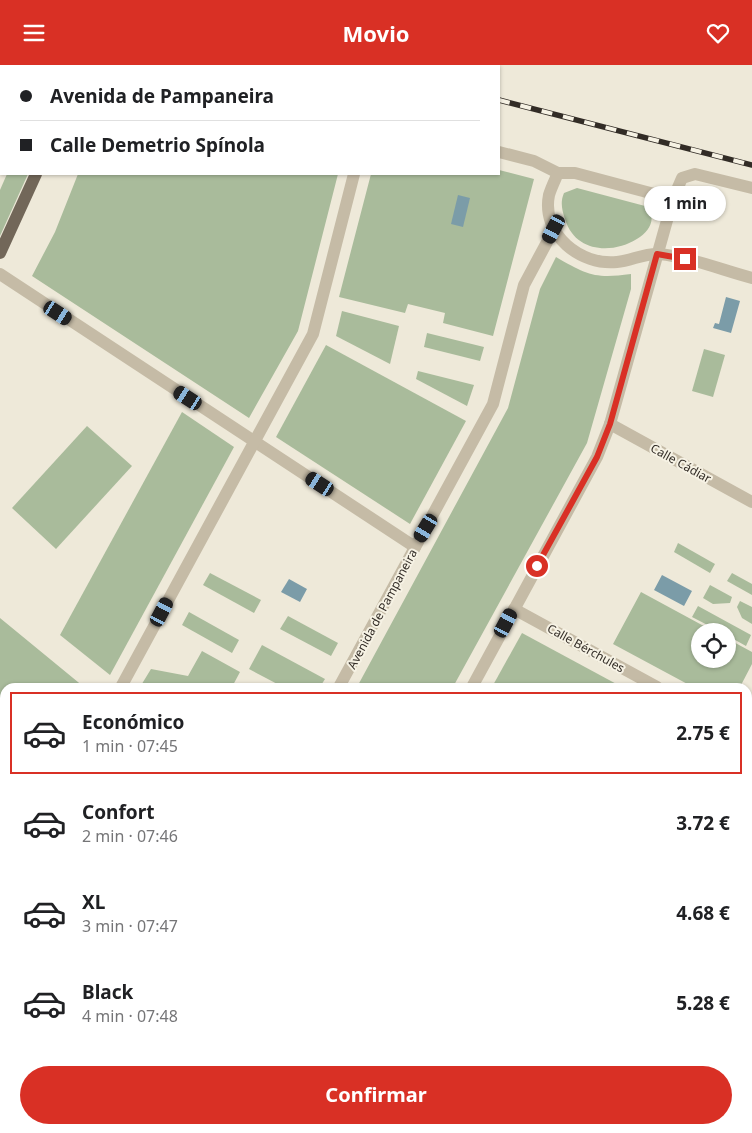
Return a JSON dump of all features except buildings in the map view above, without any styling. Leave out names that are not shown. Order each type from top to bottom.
[{"type":"main road","points":[[0,253],[36,175]]},
{"type":"street","points":[[500,152],[534,161],[558,173],[575,173],[673,199]]},
{"type":"street","points":[[558,173],[549,195],[549,213],[554,229],[566,245],[580,256],[598,262],[618,262],[657,254],[752,278]]},
{"type":"street","points":[[474,683],[597,457],[610,424],[673,199],[682,178],[686,175],[695,174],[752,188]]},
{"type":"street","points":[[123,683],[313,335],[354,175]]},
{"type":"street","name":"Avenida de Pampaneira","points":[[341,683],[493,403],[524,285],[554,229]]},
{"type":"street","points":[[0,274],[415,547]]},
{"type":"street","name":"Calle Cádiar","points":[[610,424],[752,502]]},
{"type":"street","name":"Calle Bérchules","points":[[514,609],[650,683]]},
{"type":"green space","points":[[500,170],[534,179],[493,336],[443,323],[445,313],[408,304],[405,313],[339,297],[371,175],[500,175]]},
{"type":"green space","points":[[7,175],[28,175],[0,236],[0,190]]},
{"type":"green space","points":[[78,175],[338,175],[298,331],[249,418],[32,276],[55,232]]},
{"type":"green space","points":[[577,188],[645,206],[651,217],[649,228],[638,238],[624,245],[607,248],[590,246],[575,237],[562,209],[564,193]]},
{"type":"green space","points":[[556,257],[584,272],[600,276],[631,274],[631,289],[587,443],[455,683],[359,683],[508,408],[540,289]]},
{"type":"green space","points":[[342,311],[399,326],[390,364],[336,336]]},
{"type":"green space","points":[[427,333],[484,347],[480,361],[424,347]]},
{"type":"green space","points":[[326,345],[466,421],[410,524],[276,437]]},
{"type":"green space","points":[[704,349],[725,355],[713,397],[692,391]]},
{"type":"green space","points":[[418,371],[474,385],[467,406],[416,379]]},
{"type":"green space","points":[[182,412],[234,447],[110,675],[60,635]]},
{"type":"green space","points":[[87,426],[132,466],[56,549],[12,508]]},
{"type":"green space","points":[[678,543],[715,564],[710,573],[674,552]]},
{"type":"green space","points":[[210,573],[261,600],[254,613],[203,585]]},
{"type":"green space","points":[[732,573],[752,584],[752,595],[727,581]]},
{"type":"green space","points":[[710,585],[732,597],[730,603],[713,604],[703,598]]},
{"type":"green space","points":[[641,592],[698,623],[691,623],[691,668],[736,668],[736,643],[752,652],[752,664],[742,683],[686,683],[613,644]]},
{"type":"green space","points":[[740,601],[752,607],[752,624],[742,618],[737,607]]},
{"type":"green space","points":[[698,606],[729,623],[704,623],[692,617]]},
{"type":"green space","points":[[189,612],[239,640],[232,653],[182,625]]},
{"type":"green space","points":[[288,616],[338,643],[331,656],[280,629]]},
{"type":"green space","points":[[0,618],[79,683],[0,683]]},
{"type":"green space","points":[[736,627],[751,635],[746,646],[736,640]]},
{"type":"green space","points":[[522,633],[615,683],[494,683]]},
{"type":"green space","points":[[262,645],[325,679],[322,683],[275,683],[249,669]]},
{"type":"green space","points":[[202,651],[240,672],[234,683],[142,683],[151,669],[188,676]]},
{"type":"water","points":[[458,195],[470,198],[463,227],[451,224]]},
{"type":"water","points":[[726,297],[740,301],[731,333],[713,328],[715,323],[719,324]]},
{"type":"water","points":[[662,575],[692,591],[684,606],[654,590]]},
{"type":"water","points":[[289,579],[307,589],[300,602],[281,592]]},
{"type":"railway","points":[[500,100],[752,165]]},
{"type":"route","points":[[537,566],[597,457],[610,424],[657,254],[685,259]]}]
